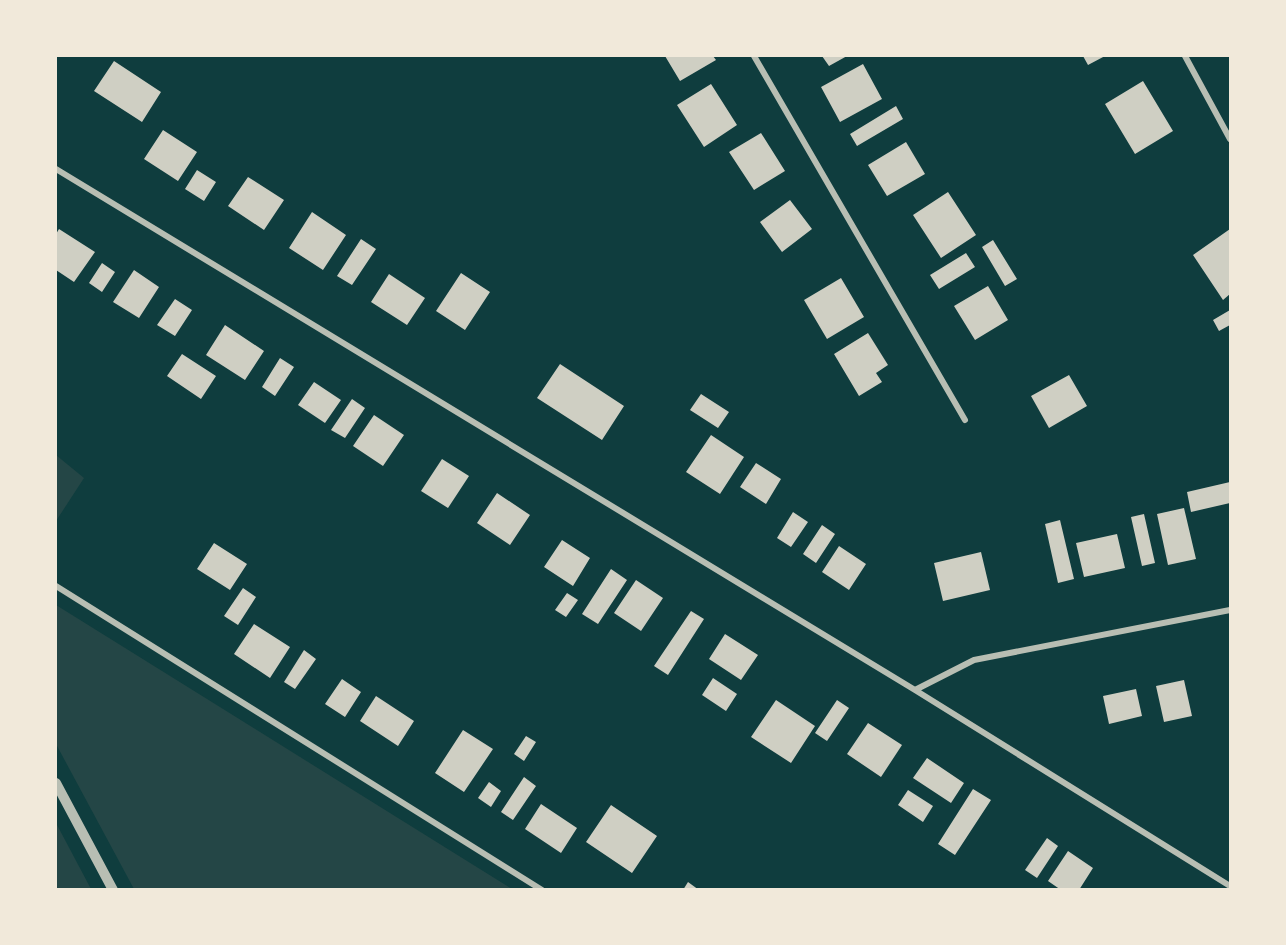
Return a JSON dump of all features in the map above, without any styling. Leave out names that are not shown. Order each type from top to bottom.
[{"type":"street","points":[[754,56],[965,420]]},
{"type":"street","points":[[1185,56],[1230,140]]},
{"type":"street","points":[[56,169],[915,690],[1230,886]]},
{"type":"street","points":[[56,586],[542,890]]},
{"type":"street","points":[[915,690],[974,660],[1230,610]]},
{"type":"street","points":[[56,783],[113,890]]},
{"type":"shaded area","points":[[56,455],[84,478],[56,521]]},
{"type":"shaded area","points":[[56,605],[512,889],[134,889],[56,744]]},
{"type":"shaded area","points":[[56,823],[91,889],[56,889]]},
{"type":"building","points":[[665,56],[713,56],[716,60],[680,81]]},
{"type":"building","points":[[822,56],[847,56],[829,66]]},
{"type":"building","points":[[1083,56],[1105,56],[1088,65]]},
{"type":"building","points":[[114,61],[161,92],[142,122],[94,91]]},
{"type":"building","points":[[863,64],[882,99],[840,122],[821,87]]},
{"type":"building","points":[[1143,81],[1173,131],[1135,154],[1105,104]]},
{"type":"building","points":[[711,84],[737,125],[704,147],[677,105]]},
{"type":"building","points":[[896,106],[903,119],[857,146],[850,134]]},
{"type":"building","points":[[163,130],[197,152],[178,181],[144,159]]},
{"type":"building","points":[[761,133],[785,171],[754,190],[729,152]]},
{"type":"building","points":[[906,142],[925,174],[887,196],[868,165]]},
{"type":"building","points":[[197,170],[216,182],[204,201],[185,189]]},
{"type":"building","points":[[248,177],[284,200],[264,230],[228,206]]},
{"type":"building","points":[[948,192],[976,235],[941,258],[913,215]]},
{"type":"building","points":[[790,200],[812,229],[782,252],[760,222]]},
{"type":"building","points":[[312,212],[346,235],[323,270],[289,248]]},
{"type":"building","points":[[59,229],[95,252],[74,282],[56,270],[56,234]]},
{"type":"building","points":[[1230,229],[1230,294],[1223,300],[1193,255]]},
{"type":"building","points":[[361,239],[376,249],[352,285],[337,276]]},
{"type":"building","points":[[993,240],[1017,279],[1005,286],[982,247]]},
{"type":"building","points":[[966,253],[975,267],[939,289],[930,275]]},
{"type":"building","points":[[102,263],[115,272],[102,292],[89,283]]},
{"type":"building","points":[[134,270],[159,287],[139,318],[113,302]]},
{"type":"building","points":[[461,273],[490,292],[465,330],[436,311]]},
{"type":"building","points":[[389,274],[425,298],[407,325],[371,302]]},
{"type":"building","points":[[841,278],[864,317],[827,339],[804,300]]},
{"type":"building","points":[[988,286],[1008,320],[975,340],[954,306]]},
{"type":"building","points":[[175,299],[192,310],[175,336],[157,325]]},
{"type":"building","points":[[1230,310],[1230,325],[1219,331],[1213,320]]},
{"type":"building","points":[[225,325],[264,351],[245,380],[206,355]]},
{"type":"building","points":[[868,333],[888,365],[876,373],[882,382],[859,396],[834,354]]},
{"type":"building","points":[[182,354],[216,376],[201,399],[167,376]]},
{"type":"building","points":[[280,358],[294,367],[275,396],[262,387]]},
{"type":"building","points":[[560,364],[624,406],[602,440],[537,398]]},
{"type":"building","points":[[1069,375],[1087,406],[1049,428],[1031,396]]},
{"type":"building","points":[[314,382],[341,400],[325,423],[298,405]]},
{"type":"building","points":[[701,394],[729,412],[718,428],[690,410]]},
{"type":"building","points":[[352,399],[365,408],[345,438],[331,430]]},
{"type":"building","points":[[374,415],[404,435],[383,466],[353,446]]},
{"type":"building","points":[[711,435],[744,457],[720,494],[686,472]]},
{"type":"building","points":[[442,459],[469,476],[448,508],[421,491]]},
{"type":"building","points":[[756,463],[781,479],[766,504],[740,487]]},
{"type":"building","points":[[1230,482],[1230,503],[1191,512],[1187,492]]},
{"type":"building","points":[[497,493],[530,515],[510,545],[477,523]]},
{"type":"building","points":[[1184,508],[1196,559],[1168,565],[1157,514]]},
{"type":"building","points":[[793,512],[808,522],[791,547],[777,538]]},
{"type":"building","points":[[1144,514],[1155,563],[1142,566],[1131,517]]},
{"type":"building","points":[[1060,520],[1074,579],[1058,583],[1045,524]]},
{"type":"building","points":[[822,525],[835,534],[816,563],[803,554]]},
{"type":"building","points":[[1117,534],[1125,568],[1084,577],[1076,543]]},
{"type":"building","points":[[562,540],[590,558],[573,586],[544,567]]},
{"type":"building","points":[[214,543],[247,564],[230,590],[197,569]]},
{"type":"building","points":[[839,546],[866,564],[849,590],[822,572]]},
{"type":"building","points":[[981,552],[990,590],[943,601],[934,563]]},
{"type":"building","points":[[611,569],[627,580],[598,624],[582,614]]},
{"type":"building","points":[[636,580],[663,598],[641,631],[614,613]]},
{"type":"building","points":[[243,588],[256,597],[238,625],[224,616]]},
{"type":"building","points":[[567,593],[578,600],[566,617],[555,610]]},
{"type":"building","points":[[691,611],[704,619],[668,675],[654,666]]},
{"type":"building","points":[[254,624],[290,647],[270,678],[234,654]]},
{"type":"building","points":[[725,634],[758,655],[741,680],[709,659]]},
{"type":"building","points":[[304,650],[316,659],[295,689],[284,682]]},
{"type":"building","points":[[713,678],[737,694],[726,711],[702,695]]},
{"type":"building","points":[[342,679],[361,692],[345,717],[325,704]]},
{"type":"building","points":[[1184,680],[1192,716],[1164,722],[1156,686]]},
{"type":"building","points":[[1136,689],[1142,716],[1109,724],[1103,696]]},
{"type":"building","points":[[376,696],[414,721],[398,746],[360,721]]},
{"type":"building","points":[[776,700],[815,726],[791,763],[751,737]]},
{"type":"building","points":[[837,700],[849,708],[827,741],[815,733]]},
{"type":"building","points":[[868,723],[902,745],[881,777],[847,754]]},
{"type":"building","points":[[463,730],[493,749],[464,792],[435,773]]},
{"type":"building","points":[[526,736],[536,742],[524,761],[514,754]]},
{"type":"building","points":[[927,758],[964,783],[951,803],[913,778]]},
{"type":"building","points":[[524,777],[536,786],[513,820],[501,812]]},
{"type":"building","points":[[489,782],[501,791],[491,807],[478,798]]},
{"type":"building","points":[[973,789],[991,800],[955,855],[938,844]]},
{"type":"building","points":[[908,790],[933,806],[923,822],[898,805]]},
{"type":"building","points":[[541,804],[577,828],[561,853],[525,829]]},
{"type":"building","points":[[611,805],[657,836],[632,873],[586,842]]},
{"type":"building","points":[[1047,838],[1058,846],[1037,878],[1025,870]]},
{"type":"building","points":[[1068,851],[1093,868],[1079,890],[1061,890],[1048,881]]},
{"type":"building","points":[[688,882],[699,890],[683,890]]}]
